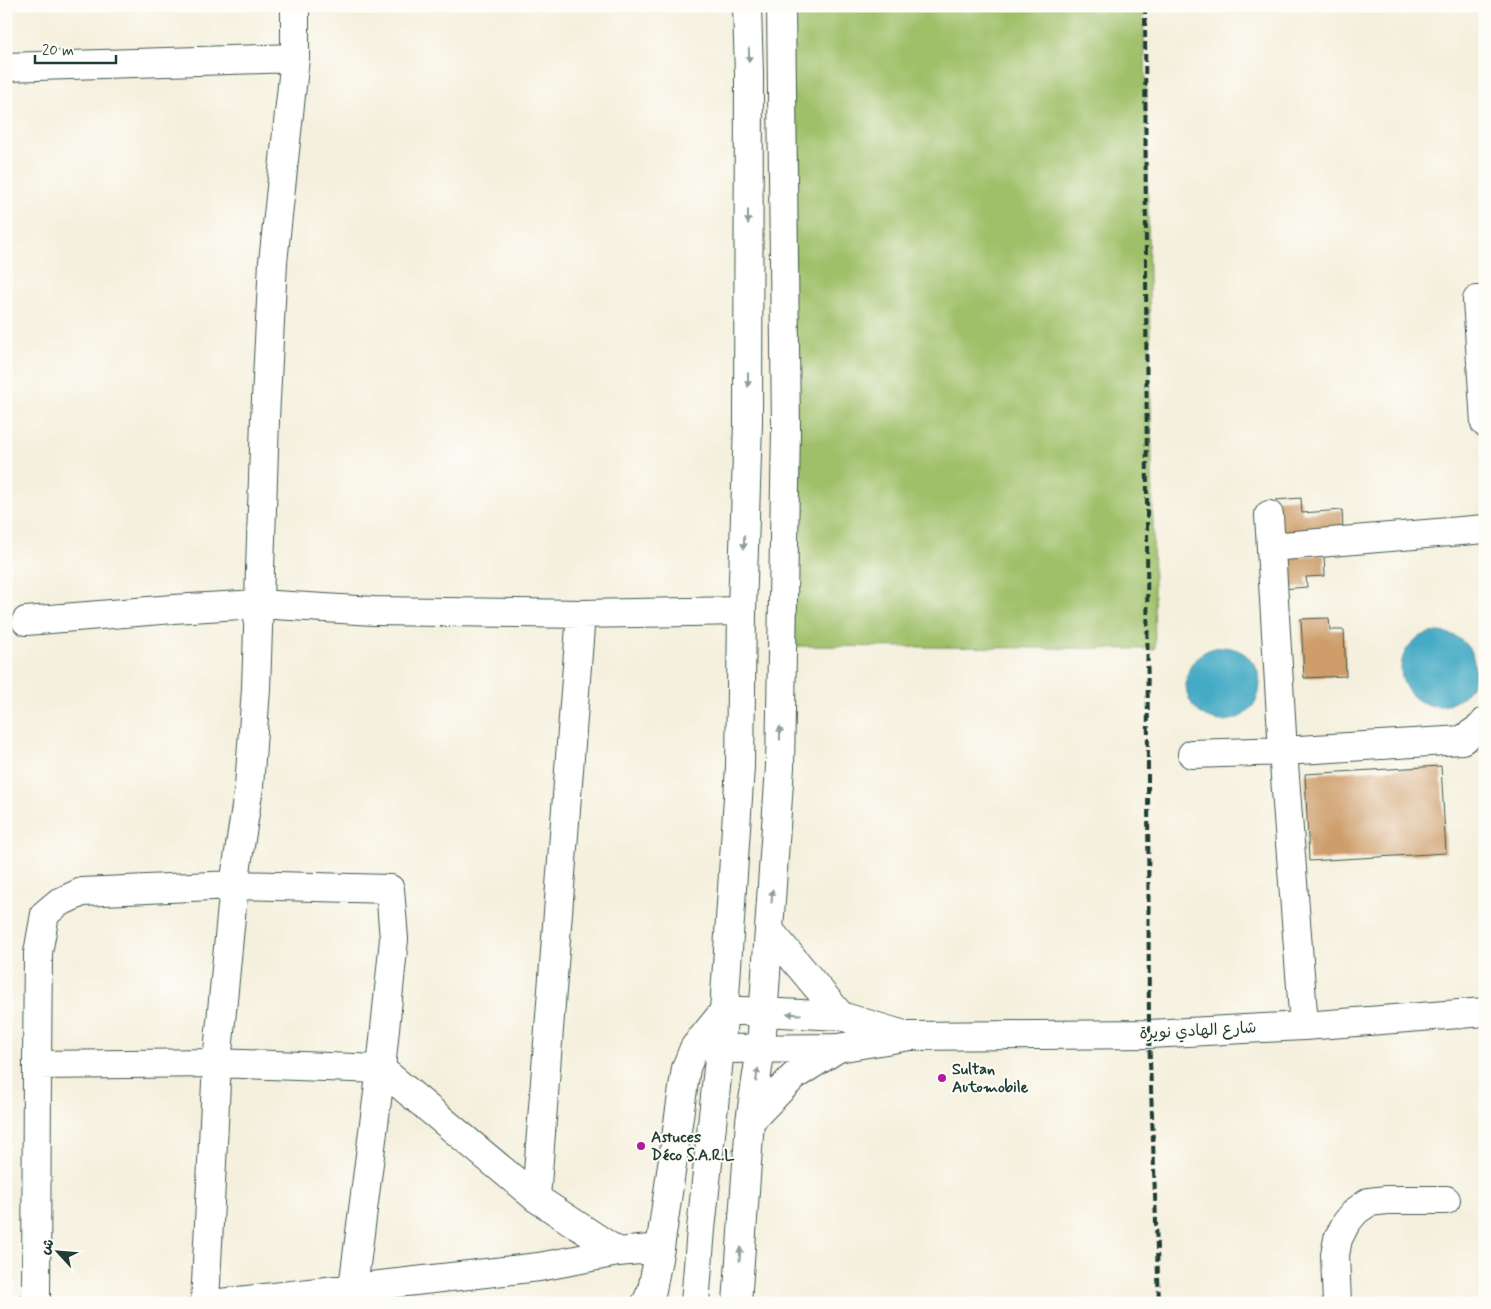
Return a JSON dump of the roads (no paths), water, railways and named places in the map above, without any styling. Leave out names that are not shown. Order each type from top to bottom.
[{"type":"main road","points":[[205,1303],[217,1063],[234,885],[249,787],[256,689],[264,419],[273,262],[295,58],[295,6]]},
{"type":"main road","points":[[695,1303],[701,1229],[710,1044],[724,1011],[740,767],[742,611],[748,423],[748,6]]},
{"type":"main road","points":[[736,1303],[750,1121],[761,1048],[780,767],[786,429],[781,6]]},
{"type":"main road","points":[[6,67],[295,58]]},
{"type":"main road","points":[[1485,300],[1477,300],[1485,423]]},
{"type":"main road","points":[[1269,515],[1283,751],[1304,1026]]},
{"type":"main road","points":[[1271,547],[1485,529]]},
{"type":"main road","points":[[26,621],[173,608],[259,604],[374,611],[581,614],[742,611]]},
{"type":"main road","points":[[536,1198],[581,614]]},
{"type":"main road","points":[[1192,754],[1283,751],[1462,740],[1485,722]]},
{"type":"main road","points":[[36,1303],[38,953],[45,914],[58,903],[82,892],[234,885],[390,890],[394,939],[381,1069],[353,1288]]},
{"type":"main road","points":[[770,931],[840,1016]]},
{"type":"main road","name":"شارع الهادي نويرة","points":[[724,1011],[840,1016],[910,1036]]},
{"type":"main road","name":"شارع الهادي نويرة","points":[[710,1044],[761,1048],[838,1048],[910,1036],[1149,1034],[1304,1026],[1485,1012]]},
{"type":"main road","points":[[646,1303],[652,1290],[660,1248],[686,1068],[694,1048],[710,1044]]},
{"type":"main road","points":[[750,1121],[794,1076],[838,1048]]},
{"type":"main road","points":[[37,1065],[217,1063],[381,1069],[536,1198],[618,1252]]},
{"type":"main road","points":[[1337,1303],[1335,1255],[1338,1238],[1346,1223],[1356,1211],[1370,1202],[1387,1200],[1446,1200]]},
{"type":"main road","points":[[220,1303],[539,1267],[618,1252],[660,1248]]},
{"type":"water","points":[[1431,632],[1445,632],[1459,638],[1469,648],[1475,662],[1475,676],[1469,690],[1459,700],[1445,706],[1431,706],[1417,700],[1407,690],[1401,676],[1401,662],[1407,648],[1417,638]]},
{"type":"water","points":[[1216,647],[1230,647],[1244,653],[1254,663],[1260,677],[1260,691],[1254,705],[1244,715],[1230,721],[1216,721],[1202,715],[1192,705],[1186,691],[1186,677],[1192,663],[1202,653]]},
{"type":"railway","points":[[1145,6],[1149,1034],[1159,1303]]},
{"type":"place","name":"Sultan Automobile","points":[[942,1078]]},
{"type":"place","name":"Astuces Déco S.A.R.L","points":[[641,1146]]}]
